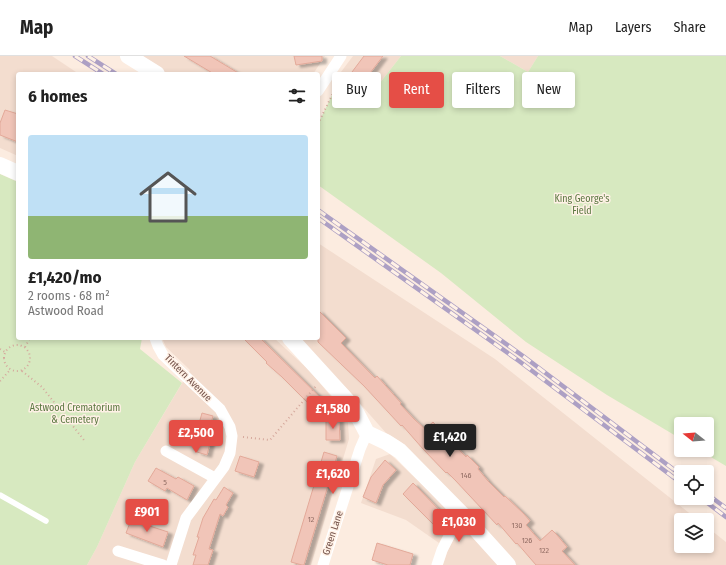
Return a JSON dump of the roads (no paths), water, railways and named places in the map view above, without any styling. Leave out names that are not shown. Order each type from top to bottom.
[{"type":"main road","points":[[128,56],[154,72]]},
{"type":"main road","points":[[0,165],[16,171]]},
{"type":"main road","points":[[292,340],[351,405],[367,433],[386,442],[400,452],[460,513],[508,565]]},
{"type":"street","points":[[321,86],[341,56]]},
{"type":"street","name":"Tintern Avenue","points":[[156,340],[163,355],[220,409],[230,427],[232,436],[230,453],[224,467],[215,478]]},
{"type":"street","name":"Green Lane","points":[[323,565],[360,449],[367,433]]},
{"type":"street","points":[[166,451],[215,478],[186,518],[171,565]]},
{"type":"street","points":[[437,565],[442,550],[460,513]]},
{"type":"street","points":[[118,551],[163,565]]},
{"type":"lane","points":[[0,495],[46,521]]},
{"type":"railway","points":[[75,56],[100,72]]},
{"type":"railway","points":[[88,56],[113,72]]},
{"type":"railway","points":[[320,211],[523,356],[674,470]]},
{"type":"railway","points":[[320,219],[519,361],[674,478]]},
{"type":"railway","points":[[714,499],[726,508]]},
{"type":"railway","points":[[710,505],[726,517]]},
{"type":"park label","name":"King George's Field","points":[[582,204]]},
{"type":"park label","name":"Astwood Crematorium & Cemetery","points":[[75,414]]}]
